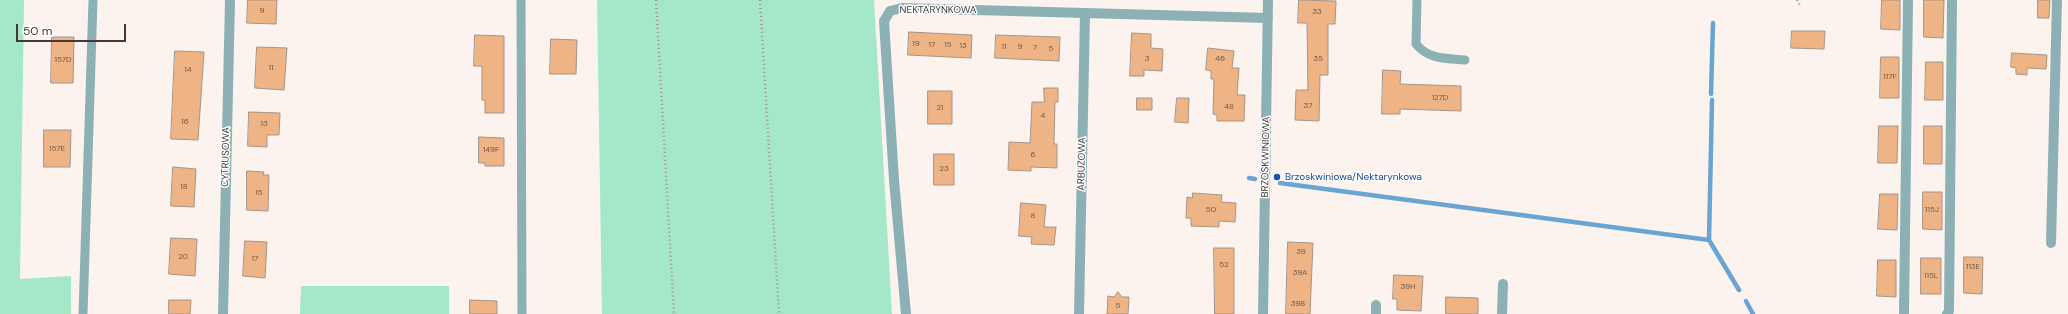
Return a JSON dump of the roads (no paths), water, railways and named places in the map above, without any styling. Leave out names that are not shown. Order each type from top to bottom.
[{"type":"street","name":"CYTRUSOWA","points":[[222,314],[230,0]]},
{"type":"street","name":"BRZOSKWINIOWA","points":[[1263,314],[1268,0]]},
{"type":"street","points":[[1904,314],[1908,0]]},
{"type":"street","points":[[1947,314],[1949,311],[1952,0]]},
{"type":"street","points":[[2051,243],[2057,0]]},
{"type":"street","name":"NEKTARYNKOWA","points":[[906,314],[894,180],[884,20],[890,11],[902,8],[1268,18]]},
{"type":"street","name":"ARBUZOWA","points":[[1079,314],[1085,13]]},
{"type":"street","points":[[1502,314],[1503,284]]},
{"type":"lane","points":[[83,314],[93,0]]},
{"type":"lane","points":[[522,0],[522,314]]},
{"type":"lane","points":[[1417,0],[1416,44],[1424,53],[1433,56],[1465,60]]},
{"type":"waterway","points":[[1711,94],[1713,23]]},
{"type":"waterway","points":[[1709,240],[1712,100]]},
{"type":"waterway","points":[[1249,178],[1255,179]]},
{"type":"waterway","points":[[1280,183],[1709,240],[1739,290]]},
{"type":"waterway","points":[[1746,301],[1753,314]]},
{"type":"place","name":"Brzoskwiniowa/Nektarynkowa","points":[[1277,177]]}]
